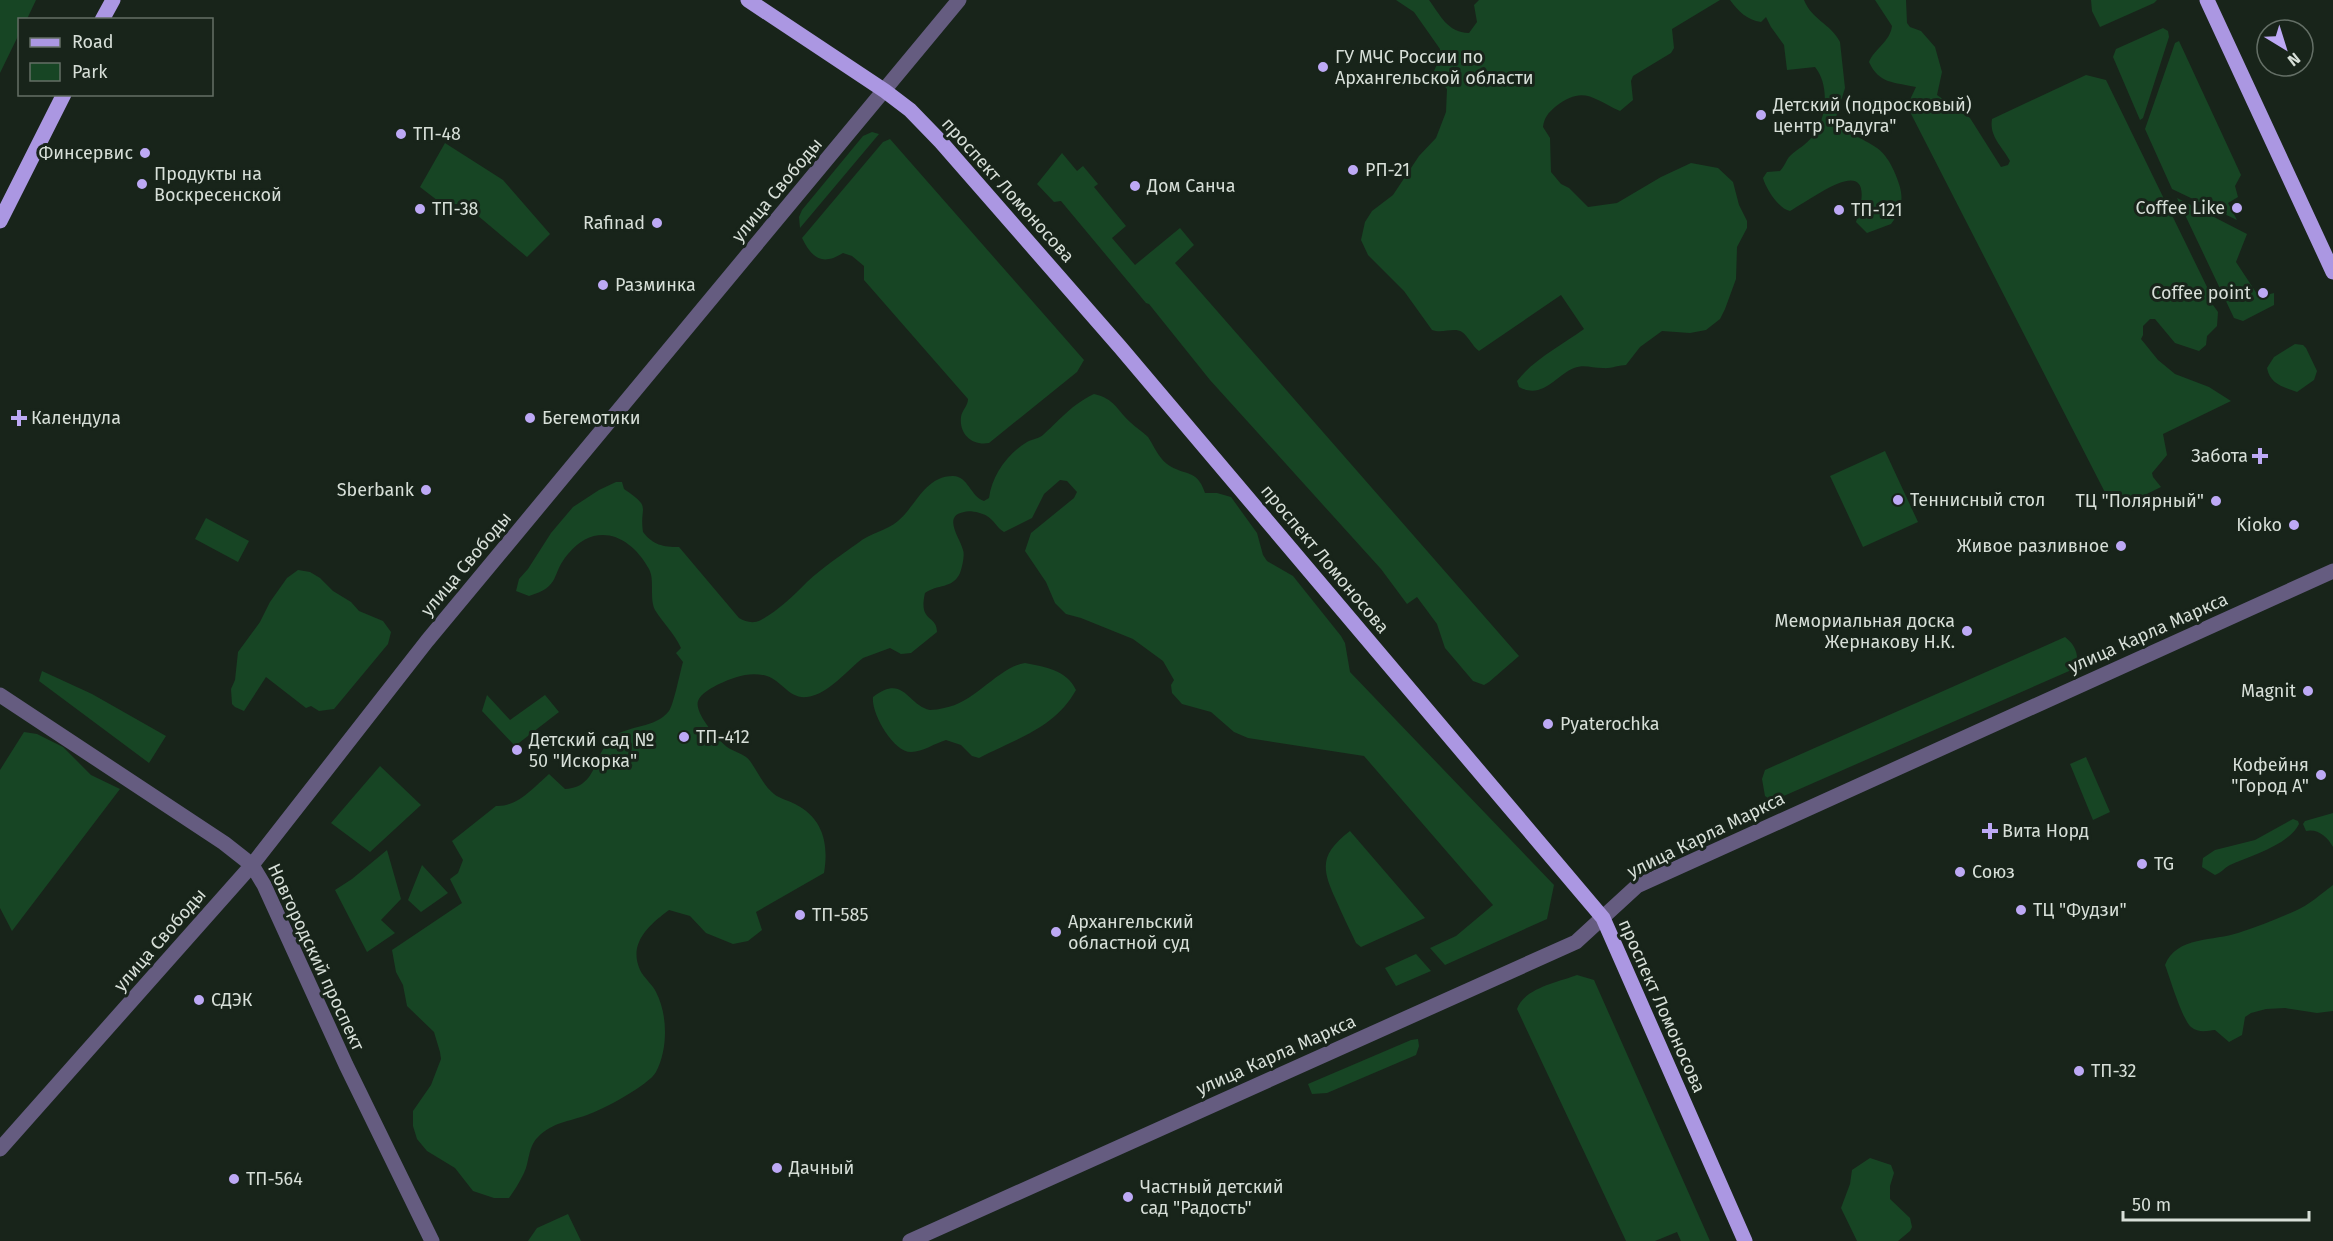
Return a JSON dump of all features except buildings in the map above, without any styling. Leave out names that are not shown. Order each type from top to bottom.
[{"type":"main road","points":[[103,18],[113,0]]},
{"type":"main road","name":"проспект Ломоносова","points":[[748,0],[885,91],[910,110],[941,142],[1120,347],[1603,918],[1745,1241]]},
{"type":"main road","points":[[2206,0],[2333,272]]},
{"type":"main road","points":[[0,221],[63,96]]},
{"type":"street","name":"улица Свободы","points":[[0,1149],[252,865],[427,641],[959,0]]},
{"type":"street","name":"улица Карла Маркса","points":[[910,1241],[1576,942],[1637,886],[2333,571]]},
{"type":"street","name":"Новгородский проспект","points":[[0,695],[224,843],[252,865],[264,885],[346,1065],[432,1241]]},
{"type":"green space","points":[[0,0],[36,0],[27,18],[18,18],[18,36],[0,73]]},
{"type":"green space","points":[[1396,0],[1429,0],[1450,26],[1455,30],[1469,33],[1477,22],[1474,5],[1479,0],[1720,0],[1672,29],[1674,48],[1671,53],[1633,76],[1631,81],[1633,100],[1620,111],[1595,98],[1580,95],[1565,100],[1550,111],[1543,127],[1550,138],[1551,172],[1561,184],[1569,188],[1588,207],[1617,203],[1661,177],[1691,163],[1718,168],[1733,182],[1739,205],[1747,221],[1747,228],[1737,247],[1736,279],[1720,319],[1706,330],[1690,333],[1662,331],[1640,347],[1626,365],[1606,368],[1578,367],[1567,371],[1549,385],[1535,391],[1519,387],[1517,381],[1540,359],[1584,329],[1561,295],[1479,351],[1462,332],[1432,330],[1404,291],[1368,255],[1361,240],[1365,222],[1372,211],[1393,195],[1419,156],[1436,138],[1446,112],[1447,89],[1436,77],[1434,71],[1439,60],[1440,49],[1414,12]]},
{"type":"green space","points":[[1730,0],[1804,0],[1807,7],[1836,36],[1840,42],[1845,88],[1836,117],[1843,127],[1872,144],[1887,158],[1902,198],[1899,210],[1891,224],[1867,233],[1856,222],[1861,199],[1860,186],[1853,181],[1842,182],[1829,188],[1790,211],[1782,207],[1774,198],[1763,178],[1767,172],[1780,171],[1790,156],[1817,130],[1825,102],[1823,83],[1815,67],[1787,70],[1784,45],[1766,17],[1761,22],[1751,19]]},
{"type":"green space","points":[[1875,0],[1906,0],[1907,23],[1910,27],[1921,31],[1935,47],[1942,72],[1937,95],[1970,118],[2001,167],[2008,165],[2010,161],[1995,137],[1992,119],[2086,75],[2106,80],[2208,289],[2208,298],[2218,312],[2217,326],[2207,336],[2206,345],[2199,351],[2175,343],[2155,319],[2150,319],[2143,326],[2141,339],[2158,360],[2175,374],[2209,387],[2231,401],[2163,434],[2167,455],[2152,473],[2161,487],[2114,510],[1907,106],[1916,87],[1882,78],[1869,62],[1891,32],[1892,26]]},
{"type":"green space","points":[[2091,0],[2157,0],[2100,27],[2092,11]]},
{"type":"green space","points":[[2163,28],[2168,31],[2169,37],[2143,118],[2140,120],[2113,57],[2116,49]]},
{"type":"green space","points":[[2179,41],[2241,175],[2235,186],[2238,197],[2228,203],[2237,220],[2172,189],[2145,129],[2175,43]]},
{"type":"green space","points":[[872,132],[879,134],[800,228],[799,217],[802,210],[863,136]]},
{"type":"green space","points":[[890,139],[1084,360],[1077,372],[989,443],[972,441],[964,433],[961,417],[968,399],[864,280],[864,266],[852,256],[843,253],[831,259],[820,258],[809,250],[802,238],[883,142]]},
{"type":"green space","points":[[445,143],[503,180],[550,234],[527,257],[464,204],[442,204],[420,187]]},
{"type":"green space","points":[[1062,153],[1077,171],[1083,166],[1098,184],[1094,187],[1126,226],[1112,238],[1135,265],[1180,228],[1194,245],[1175,263],[1519,656],[1489,682],[1484,685],[1473,681],[1445,648],[1437,624],[1417,597],[1407,604],[1381,569],[1210,380],[1061,201],[1054,202],[1037,184]]},
{"type":"green space","points":[[2177,198],[2247,234],[2236,262],[2259,297],[2274,293],[2274,305],[2243,321],[2234,318]]},
{"type":"green space","points":[[2295,344],[2306,348],[2317,371],[2314,380],[2297,392],[2274,381],[2267,368],[2274,357]]},
{"type":"green space","points":[[1094,394],[1111,402],[1148,437],[1167,464],[1194,476],[1202,485],[1205,493],[1217,493],[1231,497],[1257,533],[1267,561],[1293,576],[1341,636],[1345,643],[1350,672],[1554,885],[1547,919],[1445,965],[1430,948],[1456,936],[1493,905],[1364,756],[1248,738],[1234,732],[1211,712],[1182,704],[1172,693],[1171,685],[1174,680],[1163,661],[1133,639],[1066,614],[1055,603],[1046,582],[1025,551],[1031,533],[1074,498],[1077,492],[1067,481],[1060,480],[1044,494],[1032,518],[1004,532],[989,518],[979,513],[967,511],[954,518],[954,528],[964,552],[961,571],[953,582],[925,593],[924,609],[936,626],[937,632],[911,653],[901,654],[890,648],[863,658],[830,687],[807,697],[790,693],[772,678],[754,674],[725,681],[701,696],[698,701],[700,712],[718,739],[748,759],[774,794],[804,810],[818,824],[826,852],[824,873],[756,912],[762,930],[748,941],[733,944],[706,933],[690,916],[669,910],[654,922],[642,936],[637,951],[637,960],[640,970],[656,992],[663,1011],[665,1032],[663,1053],[656,1072],[644,1084],[614,1103],[587,1115],[555,1125],[538,1137],[532,1146],[525,1170],[509,1198],[494,1198],[473,1191],[455,1168],[427,1151],[417,1139],[413,1126],[413,1111],[431,1085],[441,1059],[434,1032],[407,1006],[403,985],[396,972],[392,950],[462,903],[450,879],[458,873],[463,860],[452,841],[496,806],[518,800],[549,774],[565,789],[583,783],[612,738],[626,730],[657,721],[669,711],[683,662],[676,653],[681,648],[653,605],[652,578],[649,569],[632,547],[622,540],[600,535],[589,538],[578,544],[568,554],[551,584],[546,588],[529,596],[516,591],[519,579],[551,533],[573,507],[599,490],[616,482],[622,482],[624,489],[642,504],[643,532],[659,544],[679,547],[739,618],[750,622],[758,621],[780,608],[838,557],[898,521],[935,481],[943,477],[958,477],[980,499],[984,501],[989,498],[997,474],[1013,453],[1027,442],[1042,436],[1073,407]]},
{"type":"green space","points":[[1885,451],[1918,522],[1863,547],[1830,476]]},
{"type":"green space","points":[[206,518],[249,541],[238,562],[195,539]]},
{"type":"green space","points":[[298,570],[310,572],[320,578],[359,611],[383,621],[391,632],[388,644],[334,709],[319,711],[311,706],[306,708],[266,677],[244,711],[232,704],[231,689],[235,680],[238,652],[287,578]]},
{"type":"green space","points":[[2065,637],[2076,651],[2076,668],[1772,801],[1765,796],[1762,779],[1765,770]]},
{"type":"green space","points":[[1025,663],[1048,668],[1061,674],[1072,683],[1076,690],[1057,714],[1046,723],[979,758],[972,756],[961,745],[946,740],[920,751],[904,750],[891,739],[879,721],[873,704],[873,697],[883,690],[892,688],[899,689],[922,707],[930,710],[941,709],[966,699],[1005,671]]},
{"type":"green space","points":[[42,671],[92,694],[166,736],[149,763],[39,681]]},
{"type":"green space","points":[[487,695],[510,720],[545,695],[559,712],[515,746],[482,711]]},
{"type":"green space","points":[[24,732],[37,734],[63,747],[91,775],[120,789],[12,931],[0,908],[0,770]]},
{"type":"green space","points":[[2086,757],[2110,812],[2093,820],[2070,764]]},
{"type":"green space","points":[[380,766],[421,805],[370,852],[331,823]]},
{"type":"green space","points":[[2333,813],[2333,847],[2322,834],[2306,831],[2303,824],[2305,821]]},
{"type":"green space","points":[[2293,819],[2299,824],[2287,838],[2278,844],[2230,865],[2215,875],[2202,867],[2203,858],[2215,850],[2255,840]]},
{"type":"green space","points":[[1350,831],[1425,918],[1361,947],[1356,943],[1331,889],[1326,870],[1328,855],[1340,839]]},
{"type":"green space","points":[[387,850],[401,899],[381,920],[395,933],[367,952],[335,890]]},
{"type":"green space","points":[[422,865],[448,893],[421,912],[408,900]]},
{"type":"green space","points":[[2333,885],[2333,1011],[2317,1013],[2285,1008],[2251,1013],[2245,1017],[2242,1035],[2229,1042],[2215,1030],[2200,1031],[2191,1027],[2180,1007],[2165,965],[2170,956],[2187,944],[2238,933],[2295,911],[2310,903]]},
{"type":"green space","points":[[1416,954],[1431,971],[1396,986],[1385,968]]},
{"type":"green space","points":[[1577,975],[1594,980],[1710,1241],[1681,1241],[1677,1232],[1655,1241],[1626,1241],[1517,1009],[1521,1002],[1534,991]]},
{"type":"green space","points":[[1418,1039],[1419,1046],[1416,1055],[1327,1093],[1312,1094],[1308,1084]]},
{"type":"green space","points":[[1870,1158],[1891,1165],[1894,1173],[1890,1186],[1890,1199],[1910,1218],[1912,1227],[1910,1231],[1898,1241],[1857,1241],[1841,1208],[1850,1184],[1852,1170]]},
{"type":"green space","points":[[568,1214],[581,1241],[528,1241],[537,1228]]},
{"type":"place","name":"ГУ МЧС России по Архангельской области","points":[[1323,67]]},
{"type":"place","name":"Детский (подросковый) центр \"Радуга\"","points":[[1761,115]]},
{"type":"place","name":"ТП-48","points":[[401,134]]},
{"type":"place","name":"Финсервис","points":[[145,153]]},
{"type":"place","name":"РП-21","points":[[1353,170]]},
{"type":"place","name":"Продукты на Воскресенской","points":[[142,184]]},
{"type":"place","name":"Дом Санча","points":[[1135,186]]},
{"type":"place","name":"Coffee Like","points":[[2237,208]]},
{"type":"place","name":"ТП-38","points":[[420,209]]},
{"type":"place","name":"ТП-121","points":[[1839,210]]},
{"type":"place","name":"Rafinad","points":[[657,223]]},
{"type":"place","name":"Разминка","points":[[603,285]]},
{"type":"place","name":"Coffee point","points":[[2263,293]]},
{"type":"place","name":"Календула","points":[[19,418]]},
{"type":"place","name":"Бегемотики","points":[[530,418]]},
{"type":"place","name":"Забота","points":[[2260,456]]},
{"type":"place","name":"Sberbank","points":[[426,490]]},
{"type":"place","name":"Теннисный стол","points":[[1898,500]]},
{"type":"place","name":"ТЦ \"Полярный\"","points":[[2216,501]]},
{"type":"place","name":"Kioko","points":[[2294,525]]},
{"type":"place","name":"Живое разливное","points":[[2121,546]]},
{"type":"place","name":"Мемориальная доска Жернакову Н.К.","points":[[1967,631]]},
{"type":"place","name":"Magnit","points":[[2308,691]]},
{"type":"place","name":"Pyaterochka","points":[[1548,724]]},
{"type":"place","name":"ТП-412","points":[[684,737]]},
{"type":"place","name":"Детский сад № 50 \"Искорка\"","points":[[517,750]]},
{"type":"place","name":"Кофейня \"Город А\"","points":[[2321,775]]},
{"type":"place","name":"Вита Норд","points":[[1990,831]]},
{"type":"place","name":"TG","points":[[2142,864]]},
{"type":"place","name":"Союз","points":[[1960,872]]},
{"type":"place","name":"ТЦ \"Фудзи\"","points":[[2021,910]]},
{"type":"place","name":"ТП-585","points":[[800,915]]},
{"type":"place","name":"Архангельский областной суд","points":[[1056,932]]},
{"type":"place","name":"СДЭК","points":[[199,1000]]},
{"type":"place","name":"ТП-32","points":[[2079,1071]]},
{"type":"place","name":"Дачный","points":[[777,1168]]},
{"type":"place","name":"ТП-564","points":[[234,1179]]},
{"type":"place","name":"Частный детский сад \"Радость\"","points":[[1128,1197]]}]
